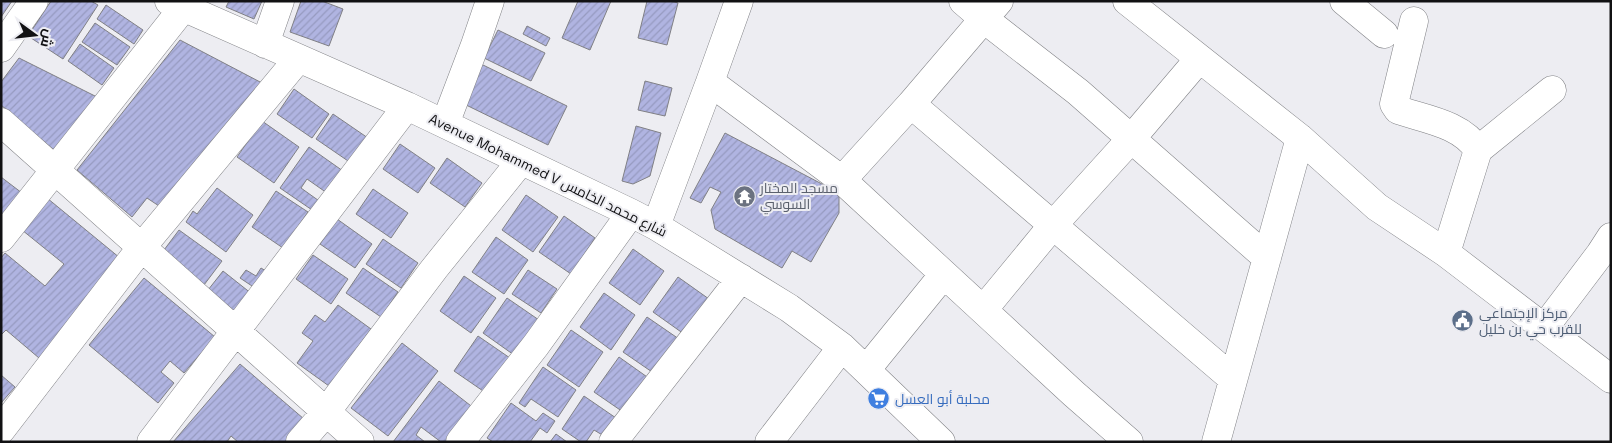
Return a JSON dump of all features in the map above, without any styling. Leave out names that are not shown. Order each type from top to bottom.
[{"type":"street","points":[[1,48],[34,1]]},
{"type":"street","points":[[265,44],[280,1]]},
{"type":"street","points":[[445,124],[476,45],[490,1]]},
{"type":"street","points":[[656,226],[739,1]]},
{"type":"street","points":[[963,1],[992,10],[1078,92],[1266,258]]},
{"type":"street","points":[[1127,1],[1300,138],[1377,207],[1446,253],[1611,379]]},
{"type":"street","points":[[1344,1],[1384,34]]},
{"type":"street","points":[[1,238],[55,171],[176,4]]},
{"type":"street","name":"Avenue Mohammed V شارع محمد الخامس","points":[[176,4],[407,106],[656,226],[789,308],[842,347],[866,370],[927,437]]},
{"type":"street","points":[[842,180],[992,10]]},
{"type":"street","points":[[1414,21],[1394,104],[1398,110],[1446,125],[1472,142],[1478,150]]},
{"type":"street","points":[[1,430],[141,248],[298,58]]},
{"type":"street","points":[[983,310],[1053,225],[1131,139],[1199,59]]},
{"type":"street","points":[[710,82],[842,180],[1074,394],[1129,442]]},
{"type":"street","points":[[1446,253],[1478,150],[1552,90]]},
{"type":"street","points":[[911,104],[1233,379]]},
{"type":"street","points":[[151,442],[407,106]]},
{"type":"street","points":[[1,122],[360,442]]},
{"type":"street","points":[[1216,442],[1300,138]]},
{"type":"street","points":[[300,442],[326,412],[434,268],[521,161]]},
{"type":"street","points":[[460,442],[536,345],[631,213]]},
{"type":"street","points":[[1544,328],[1611,237]]},
{"type":"street","points":[[866,370],[944,274]]},
{"type":"street","points":[[613,442],[742,278]]},
{"type":"street","points":[[769,442],[842,347]]},
{"type":"building","points":[[1,1],[12,1],[1,17]]},
{"type":"building","points":[[51,1],[91,1],[98,5],[63,59],[28,36]]},
{"type":"building","points":[[229,1],[262,1],[254,19],[226,7]]},
{"type":"building","points":[[301,1],[322,1],[343,9],[329,46],[290,32]]},
{"type":"building","points":[[578,1],[611,1],[590,50],[562,38]]},
{"type":"building","points":[[647,1],[671,1],[678,3],[667,45],[638,38]]},
{"type":"building","points":[[106,5],[143,30],[134,44],[97,19]]},
{"type":"building","points":[[95,23],[130,47],[117,65],[82,42]]},
{"type":"building","points":[[527,26],[550,38],[546,46],[523,34]]},
{"type":"building","points":[[498,30],[545,53],[531,81],[484,58]]},
{"type":"building","points":[[180,40],[262,83],[159,206],[147,198],[132,217],[77,170]]},
{"type":"building","points":[[80,44],[114,68],[102,85],[68,61]]},
{"type":"building","points":[[19,58],[99,98],[54,150],[1,105],[1,82]]},
{"type":"building","points":[[481,64],[567,106],[548,145],[462,103]]},
{"type":"building","points":[[645,81],[672,88],[665,116],[638,110]]},
{"type":"building","points":[[294,89],[329,114],[312,138],[277,114]]},
{"type":"building","points":[[333,114],[368,138],[351,163],[316,139]]},
{"type":"building","points":[[262,121],[299,147],[274,183],[237,157]]},
{"type":"building","points":[[636,126],[661,133],[650,176],[633,184],[622,181]]},
{"type":"building","points":[[725,133],[839,193],[839,213],[811,262],[792,251],[782,268],[715,229],[711,210],[721,192],[710,187],[701,203],[690,198]]},
{"type":"building","points":[[400,144],[435,168],[418,193],[383,169]]},
{"type":"building","points":[[309,147],[343,171],[327,193],[307,179],[301,188],[322,203],[315,212],[280,188]]},
{"type":"building","points":[[447,158],[482,183],[465,207],[430,183]]},
{"type":"building","points":[[1,177],[22,193],[1,216]]},
{"type":"building","points":[[217,188],[253,215],[226,252],[186,222],[193,211],[197,214]]},
{"type":"building","points":[[373,189],[408,213],[391,238],[356,214]]},
{"type":"building","points":[[276,191],[308,212],[283,248],[252,227]]},
{"type":"building","points":[[526,195],[558,217],[533,252],[502,230]]},
{"type":"building","points":[[47,198],[120,258],[39,358],[6,330],[1,335],[1,258],[5,253],[45,286],[64,264],[22,230]]},
{"type":"building","points":[[564,216],[595,238],[571,274],[539,252]]},
{"type":"building","points":[[337,219],[372,244],[355,268],[320,244]]},
{"type":"building","points":[[179,230],[222,261],[204,285],[161,254]]},
{"type":"building","points":[[496,237],[528,260],[504,294],[472,272]]},
{"type":"building","points":[[383,239],[418,263],[401,288],[366,264]]},
{"type":"building","points":[[633,249],[664,271],[640,305],[609,283]]},
{"type":"building","points":[[313,255],[348,279],[331,304],[296,279]]},
{"type":"building","points":[[261,268],[266,271],[255,288],[240,278],[246,270],[256,276]]},
{"type":"building","points":[[363,268],[398,292],[381,317],[346,293]]},
{"type":"building","points":[[528,270],[557,289],[541,313],[512,294]]},
{"type":"building","points":[[223,271],[252,294],[237,313],[208,290]]},
{"type":"building","points":[[464,276],[496,298],[471,333],[440,311]]},
{"type":"building","points":[[678,277],[709,299],[684,334],[653,312]]},
{"type":"building","points":[[144,278],[215,337],[184,373],[170,361],[161,372],[174,383],[158,403],[89,345]]},
{"type":"building","points":[[604,293],[635,315],[611,350],[580,327]]},
{"type":"building","points":[[507,298],[539,320],[514,355],[483,333]]},
{"type":"building","points":[[338,305],[371,329],[329,386],[297,363],[313,341],[302,333],[315,315],[325,322]]},
{"type":"building","points":[[647,317],[679,339],[655,374],[623,352]]},
{"type":"building","points":[[571,330],[603,352],[579,387],[547,365]]},
{"type":"building","points":[[478,336],[510,358],[486,393],[454,371]]},
{"type":"building","points":[[402,343],[438,371],[388,436],[351,408]]},
{"type":"building","points":[[619,357],[650,379],[626,414],[594,392]]},
{"type":"building","points":[[240,364],[304,419],[285,442],[238,442],[231,436],[227,442],[173,442]]},
{"type":"building","points":[[543,367],[576,390],[558,417],[531,399],[525,407],[519,403]]},
{"type":"building","points":[[1,375],[15,387],[1,403]]},
{"type":"building","points":[[439,381],[475,409],[451,442],[441,442],[421,427],[416,435],[425,442],[393,442]]},
{"type":"building","points":[[584,396],[616,418],[604,436],[594,430],[586,442],[581,442],[562,429]]},
{"type":"building","points":[[511,403],[536,421],[543,413],[555,421],[547,433],[540,428],[530,442],[493,442],[487,438]]},
{"type":"building","points":[[556,434],[567,442],[550,442]]},
{"type":"place","name":"مسجد المختار السوسي","points":[[744,196]]},
{"type":"place","name":"مركز الإجتماعي للقرب حي بن خليل","points":[[1463,321]]},
{"type":"place","name":"محلبة أبو العسل","points":[[879,399]]}]
